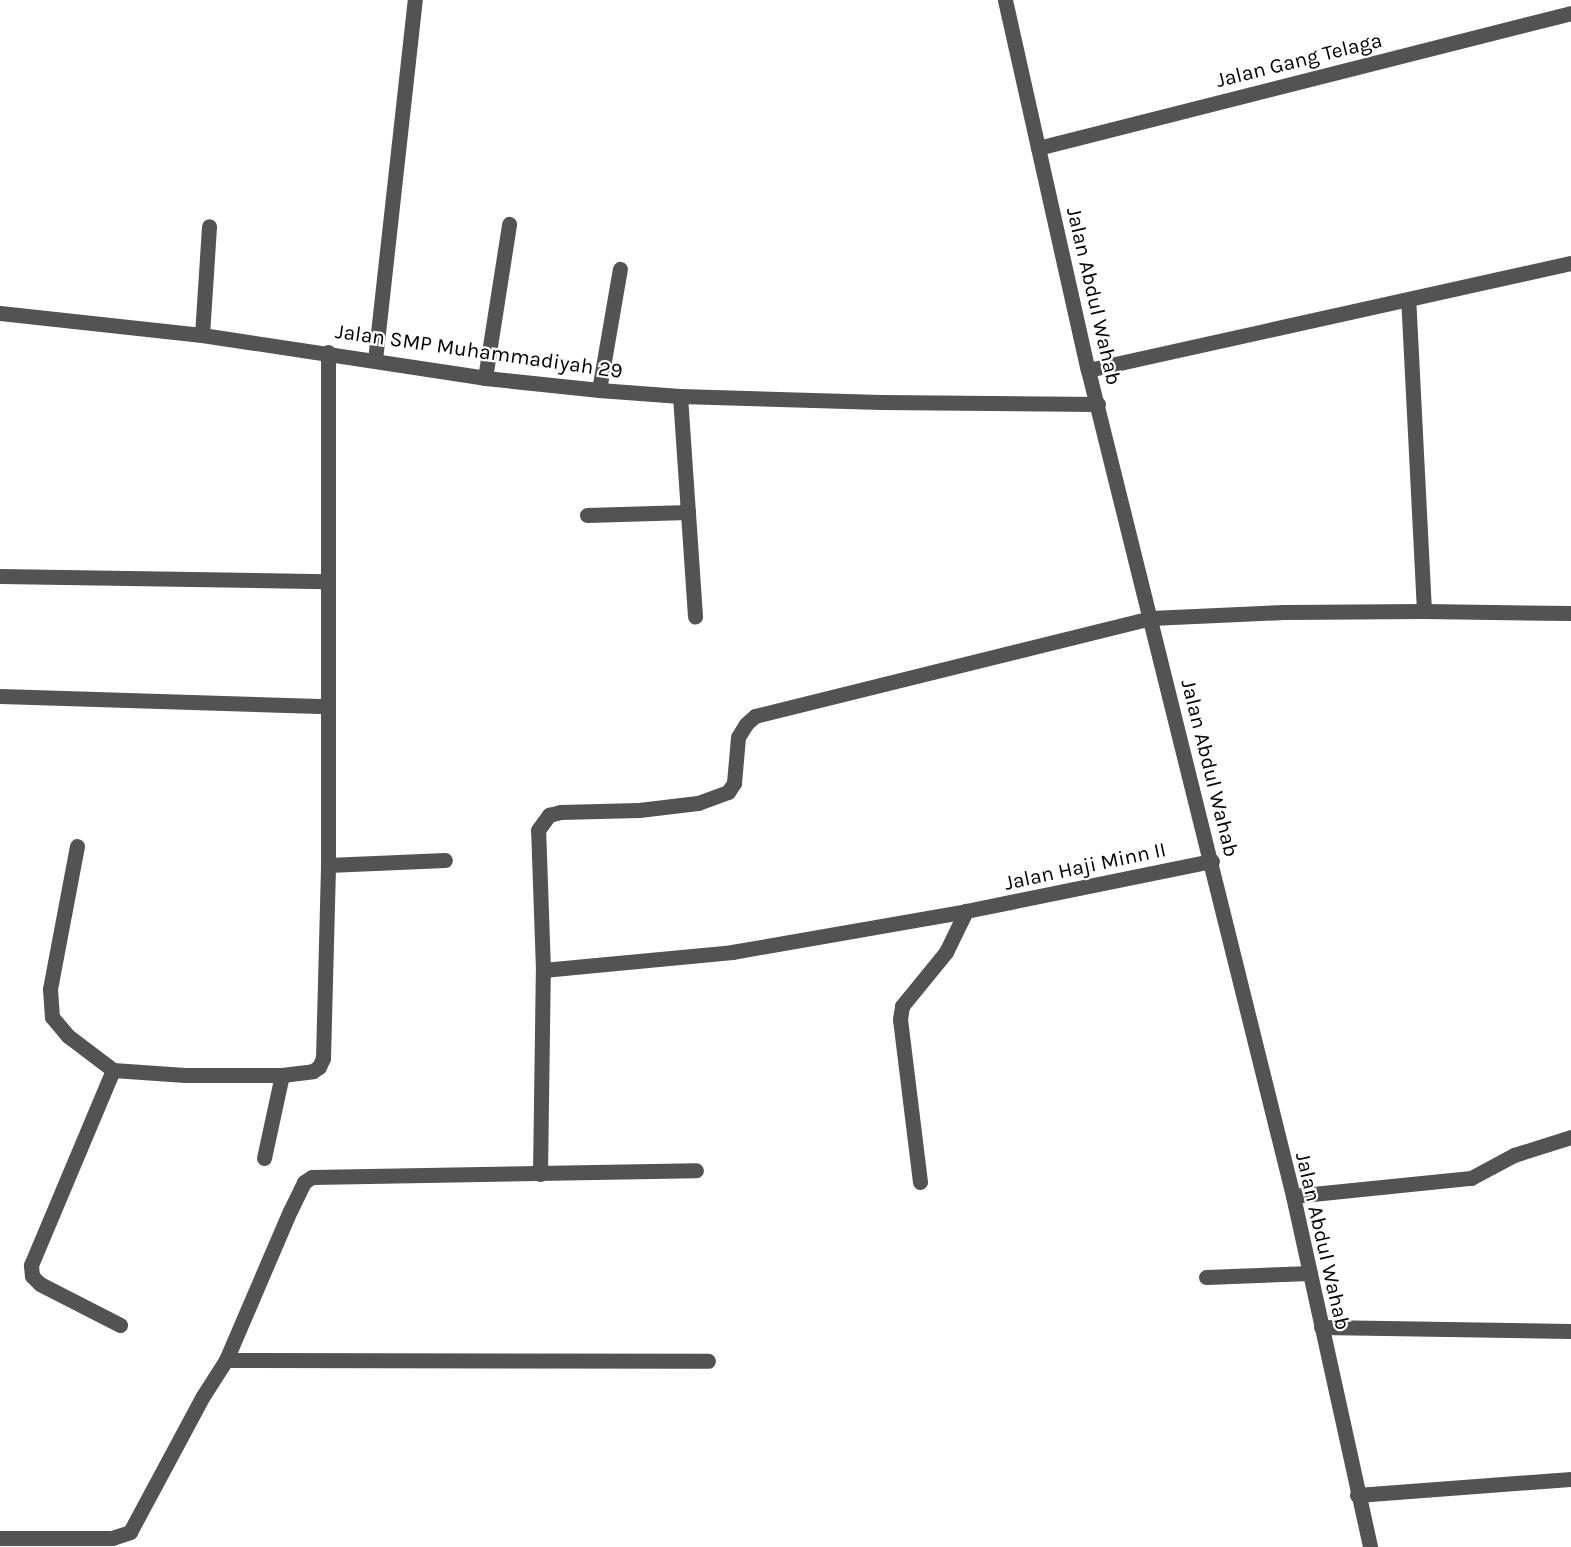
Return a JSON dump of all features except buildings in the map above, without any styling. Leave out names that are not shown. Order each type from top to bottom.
[{"type":"street","points":[[375,360],[415,0]]},
{"type":"street","name":"Jalan Abdul Wahab","points":[[1005,0],[1088,370],[1212,861],[1293,1196],[1370,1547]]},
{"type":"street","name":"Jalan Gang Telaga","points":[[1038,148],[1571,14]]},
{"type":"street","points":[[485,378],[509,224]]},
{"type":"street","points":[[202,335],[209,226]]},
{"type":"street","points":[[1088,370],[1571,262]]},
{"type":"street","points":[[599,390],[620,269]]},
{"type":"street","points":[[1407,300],[1424,611]]},
{"type":"street","name":"Jalan SMP Muhammadiyah 29","points":[[0,313],[202,335],[328,352],[485,378],[599,390],[680,396],[992,404],[1098,404]]},
{"type":"street","points":[[77,846],[50,989],[52,1017],[68,1036],[113,1070],[186,1075],[282,1075],[313,1071],[323,1058],[328,865],[328,352]]},
{"type":"street","points":[[680,396],[695,616]]},
{"type":"street","points":[[587,515],[688,512]]},
{"type":"street","points":[[0,576],[327,581]]},
{"type":"street","points":[[540,1174],[543,970],[538,830],[549,815],[560,812],[639,810],[698,803],[728,792],[734,783],[738,737],[755,716],[1151,618],[1284,612],[1571,613]]},
{"type":"street","points":[[0,696],[327,706]]},
{"type":"street","points":[[328,865],[445,860]]},
{"type":"street","name":"Jalan Haji Minn II","points":[[543,970],[732,952],[966,911],[1212,861]]},
{"type":"street","points":[[920,1182],[900,1019],[902,1006],[946,952],[966,911]]},
{"type":"street","points":[[113,1070],[31,1265],[32,1276],[40,1284],[120,1325]]},
{"type":"street","points":[[264,1158],[282,1075]]},
{"type":"street","points":[[1293,1196],[1472,1178],[1515,1155],[1571,1137]]},
{"type":"street","points":[[0,1538],[112,1538],[122,1537],[130,1532],[203,1396],[226,1360],[290,1211],[304,1182],[312,1177],[696,1170]]},
{"type":"street","points":[[1206,1277],[1310,1273]]},
{"type":"street","points":[[1321,1328],[1571,1331]]},
{"type":"street","points":[[226,1360],[708,1361]]},
{"type":"street","points":[[1357,1495],[1571,1479]]}]
